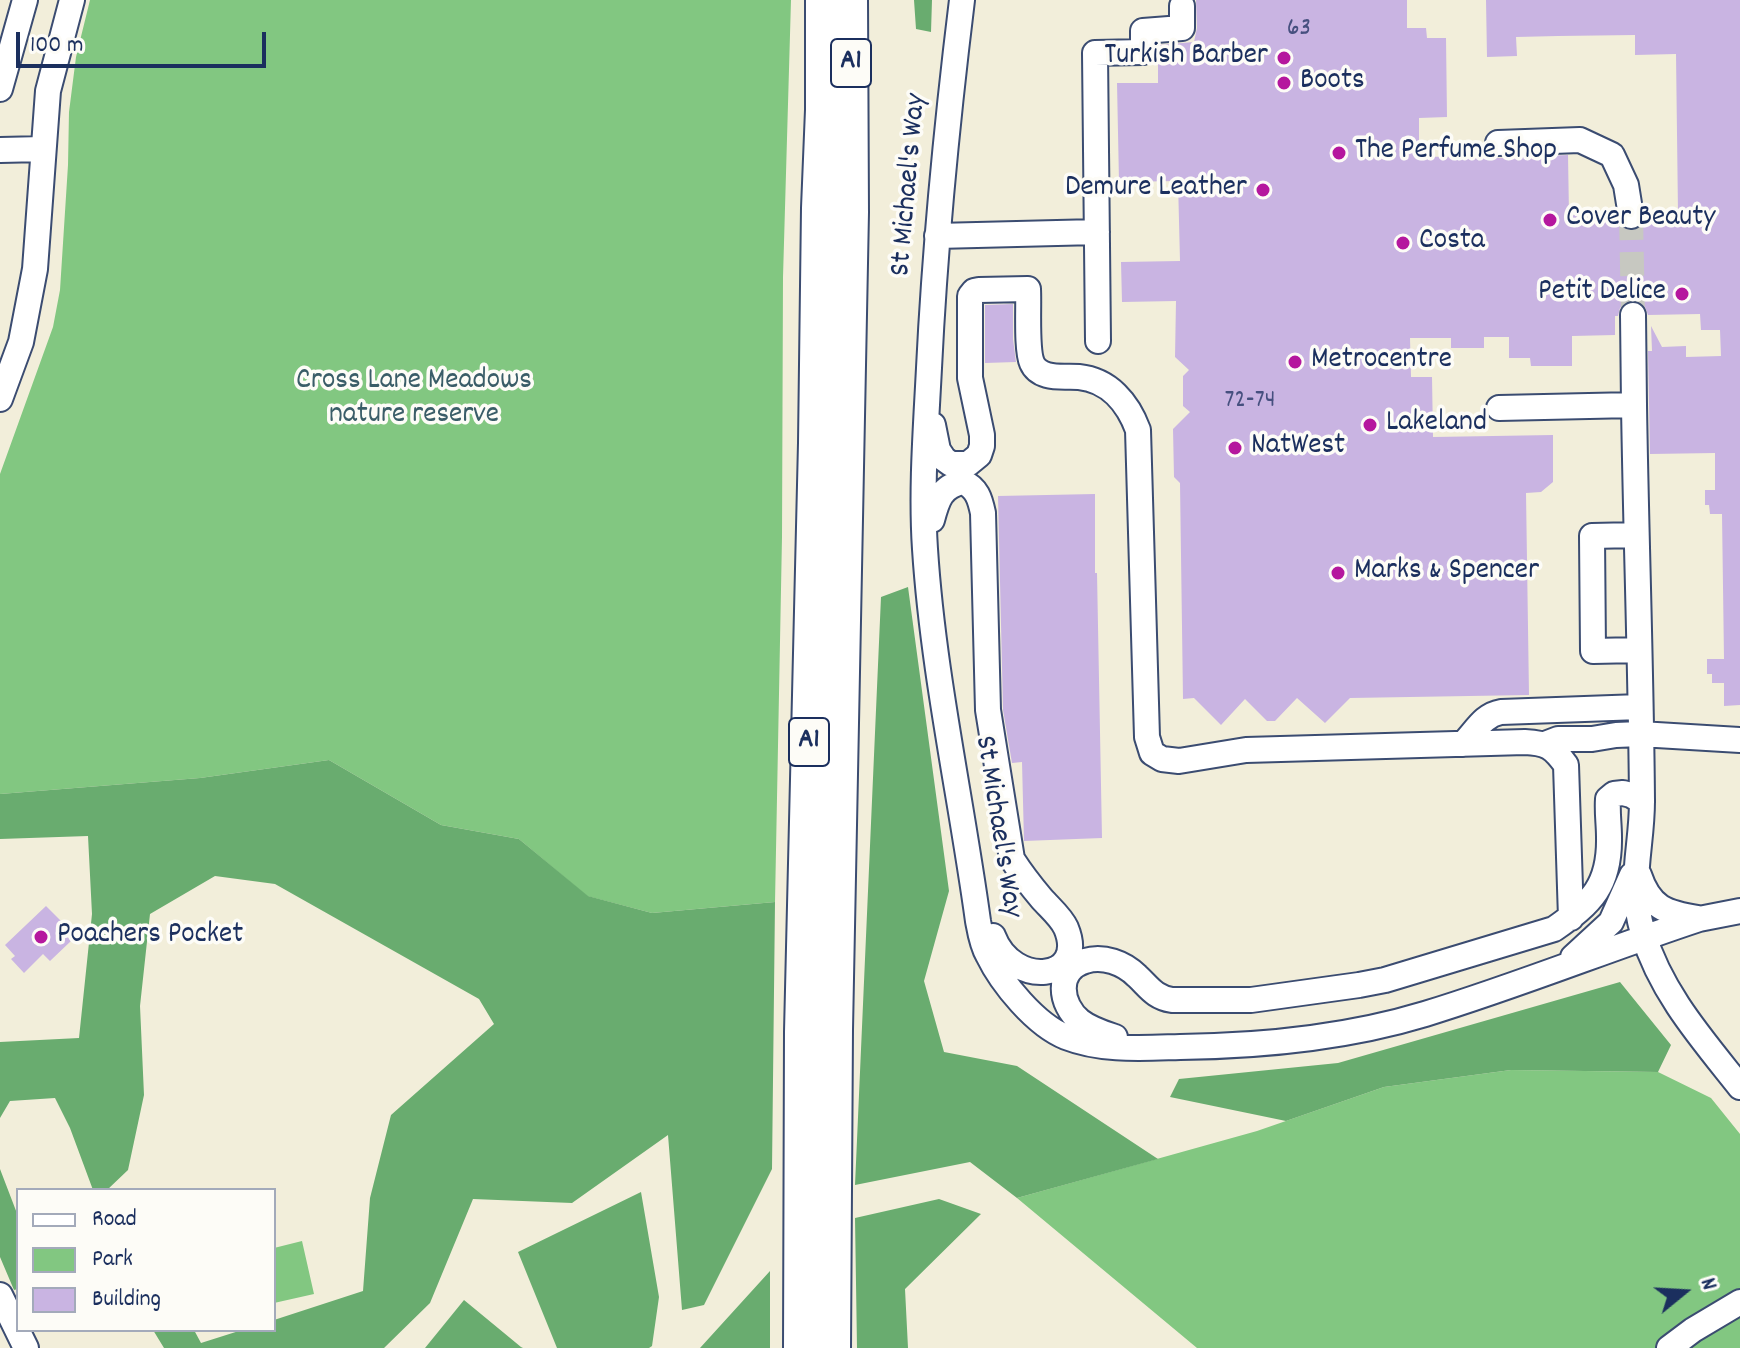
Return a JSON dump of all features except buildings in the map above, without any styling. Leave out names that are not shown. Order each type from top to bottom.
[{"type":"highway","points":[[807,0],[806,103],[819,208]]},
{"type":"highway","name":"A1","points":[[801,1348],[802,1032],[823,0]]},
{"type":"highway","name":"A1","points":[[833,1348],[851,125],[850,0]]},
{"type":"highway","points":[[851,125],[859,0]]},
{"type":"street","points":[[0,89],[25,0]]},
{"type":"street","points":[[0,399],[11,343],[35,269],[48,91],[72,0]]},
{"type":"street","name":"St Michael's Way","points":[[962,0],[937,236],[925,438],[925,547],[932,628],[978,921],[987,955],[1008,987],[1033,1016],[1064,1037],[1110,1048],[1213,1047],[1318,1038],[1424,1014],[1699,919],[1740,911]]},
{"type":"street","points":[[1098,341],[1095,53],[1143,52],[1143,31],[1182,28],[1182,6]]},
{"type":"street","points":[[1498,143],[1580,140],[1612,155],[1626,185],[1631,216]]},
{"type":"street","points":[[0,150],[43,149]]},
{"type":"street","points":[[937,236],[1097,232]]},
{"type":"street","points":[[970,866],[997,947],[1018,967],[1047,973],[1056,969],[1068,954],[1070,944],[1065,926],[1022,876],[1012,859],[988,710],[982,435],[970,378],[970,296],[974,291],[1028,289],[1033,365],[1047,375],[1085,378],[1104,385],[1122,400],[1138,430],[1147,737],[1149,748],[1156,757],[1179,761],[1246,750],[1525,742],[1545,744],[1558,739],[1640,734],[1740,740]]},
{"type":"street","points":[[1633,315],[1642,802],[1636,865],[1637,909],[1657,971],[1698,1035],[1740,1087]]},
{"type":"street","points":[[929,371],[934,439],[938,450],[951,464],[968,464],[981,450]]},
{"type":"street","points":[[1499,408],[1634,405]]},
{"type":"street","points":[[925,547],[939,494],[948,487],[963,482],[975,489],[983,513]]},
{"type":"street","points":[[1636,535],[1592,536],[1593,651],[1639,650]]},
{"type":"street","points":[[1463,744],[1492,713],[1640,707]]},
{"type":"street","points":[[1566,765],[1608,727],[1606,715],[1599,709]]},
{"type":"street","points":[[1545,744],[1556,751],[1566,765],[1571,918]]},
{"type":"street","points":[[1059,918],[1095,949],[1126,964],[1161,998],[1251,1000],[1385,980],[1554,929],[1571,918],[1595,896],[1603,881],[1609,855],[1608,799],[1614,794],[1623,793],[1642,802]]},
{"type":"street","points":[[1636,865],[1651,901],[1663,910],[1699,919]]},
{"type":"street","points":[[1563,966],[1611,922],[1636,865]]},
{"type":"street","points":[[1135,974],[1109,959],[1086,960],[1072,968],[1063,983],[1067,1002],[1080,1021],[1141,1048]]},
{"type":"street","points":[[0,1295],[16,1326]]},
{"type":"street","points":[[1669,1348],[1740,1302]]},
{"type":"green space","name":"Cross Lane Meadows nature reserve","points":[[90,0],[791,0],[783,277],[775,902],[652,913],[587,896],[519,839],[441,825],[329,760],[200,778],[0,794],[0,474],[53,327],[60,290],[69,112],[76,57]]},
{"type":"green space","points":[[914,0],[932,0],[931,32],[916,29]]},
{"type":"green space","points":[[908,587],[949,891],[924,981],[944,1052],[1017,1066],[1158,1159],[1017,1198],[970,1162],[855,1185],[881,597]]},
{"type":"green space","points":[[329,760],[441,825],[519,839],[588,896],[652,913],[775,902],[772,1169],[704,1305],[682,1310],[668,1135],[572,1203],[473,1199],[430,1303],[384,1348],[164,1348],[154,1332],[195,1332],[201,1343],[236,1332],[276,1332],[276,1319],[363,1291],[370,1198],[391,1115],[494,1024],[479,999],[275,884],[215,876],[150,914],[140,1006],[144,1095],[128,1170],[109,1188],[92,1188],[55,1098],[10,1101],[0,1118],[0,1042],[79,1038],[92,914],[88,836],[0,839],[0,794],[200,778]]},
{"type":"green space","points":[[1620,982],[1671,1045],[1658,1072],[1511,1070],[1384,1087],[1286,1121],[1170,1097],[1179,1079],[1338,1063]]},
{"type":"green space","points":[[1511,1070],[1658,1072],[1711,1098],[1740,1134],[1740,1348],[1197,1348],[1017,1198],[1257,1131],[1384,1087]]},
{"type":"green space","points":[[0,1169],[16,1211],[16,1290],[0,1257]]},
{"type":"green space","points":[[641,1192],[659,1297],[652,1346],[557,1348],[518,1252]]},
{"type":"green space","points":[[939,1199],[981,1214],[905,1289],[908,1348],[857,1348],[855,1218]]},
{"type":"green space","points":[[302,1241],[314,1294],[276,1303],[276,1248]]},
{"type":"green space","points":[[770,1271],[770,1348],[700,1348]]},
{"type":"green space","points":[[464,1300],[521,1347],[523,1348],[425,1348]]},
{"type":"tunnel","points":[[1631,216],[1633,315]]},
{"type":"place","name":"Turkish Barber","points":[[1284,58]]},
{"type":"place","name":"Boots","points":[[1284,83]]},
{"type":"place","name":"The Perfume Shop","points":[[1339,153]]},
{"type":"place","name":"Demure Leather","points":[[1263,190]]},
{"type":"place","name":"Cover Beauty","points":[[1550,220]]},
{"type":"place","name":"Costa","points":[[1403,243]]},
{"type":"place","name":"Petit Delice","points":[[1682,294]]},
{"type":"place","name":"Metrocentre","points":[[1295,362]]},
{"type":"place","name":"Lakeland","points":[[1370,425]]},
{"type":"place","name":"NatWest","points":[[1235,448]]},
{"type":"place","name":"Marks & Spencer","points":[[1338,573]]},
{"type":"place","name":"Poachers Pocket","points":[[41,937]]}]
